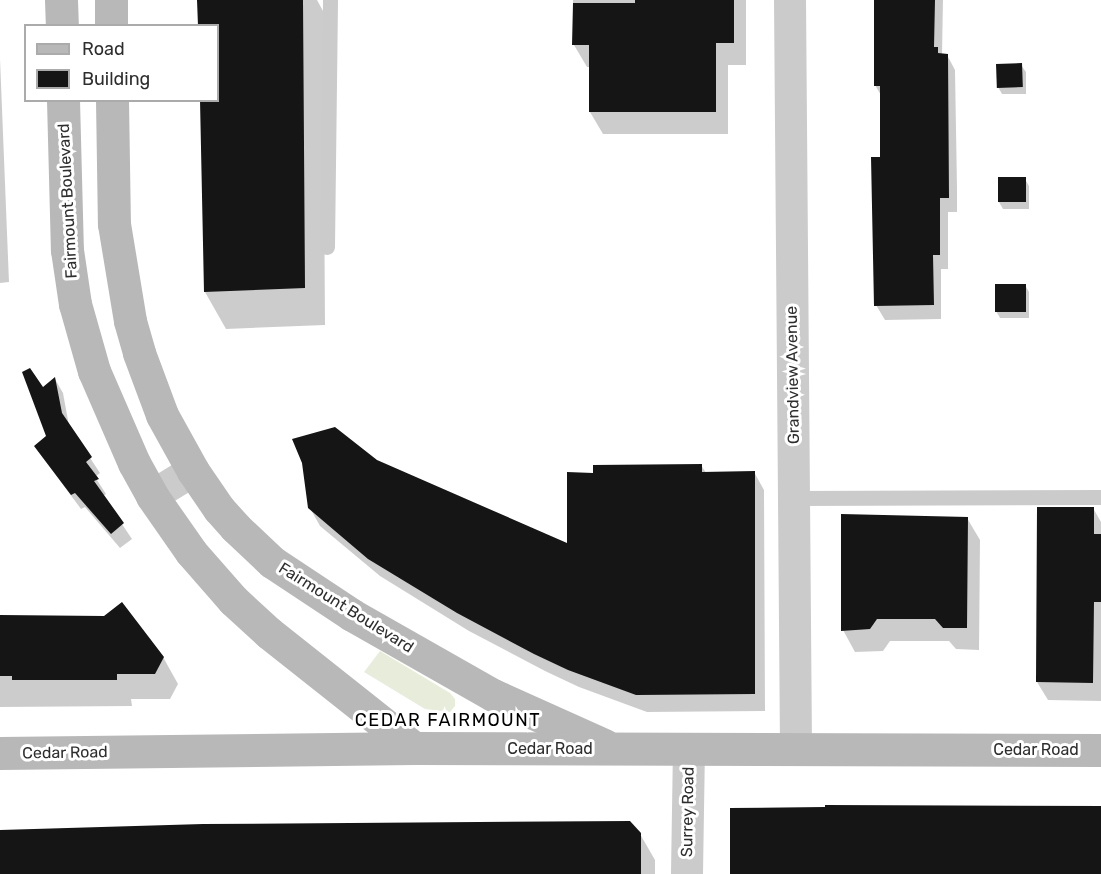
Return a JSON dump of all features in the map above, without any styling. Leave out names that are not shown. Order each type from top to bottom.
[{"type":"main road","points":[[61,0],[62,24]]},
{"type":"main road","points":[[111,0],[111,24]]},
{"type":"main road","name":"Fairmount Boulevard","points":[[63,102],[67,250],[75,303],[94,371],[108,409],[152,496],[191,552],[233,600],[269,633],[414,748]]},
{"type":"main road","name":"Fairmount Boulevard","points":[[112,102],[114,224],[123,287],[150,383],[172,434],[193,471],[235,527],[272,562],[352,615],[493,695],[616,750]]},
{"type":"main road","name":"Cedar Road","points":[[0,753],[414,748],[688,751],[1101,750]]},
{"type":"street","name":"Grandview Avenue","points":[[790,0],[796,750]]},
{"type":"street","points":[[152,496],[193,471]]},
{"type":"street","name":"Surrey Road","points":[[687,874],[688,751]]},
{"type":"lane","points":[[327,247],[330,0]]},
{"type":"lane","points":[[794,498],[1101,496]]},
{"type":"green space","points":[[380,651],[450,693],[455,699],[455,706],[450,712],[425,709],[364,672]]},
{"type":"building","points":[[197,0],[303,0],[305,288],[204,292],[200,102],[219,102],[219,24],[198,24]]},
{"type":"building","points":[[635,0],[734,0],[734,43],[716,43],[716,112],[589,112],[589,45],[572,45],[573,3],[635,3]]},
{"type":"building","points":[[874,0],[935,0],[934,47],[938,47],[938,53],[948,54],[949,198],[940,198],[940,255],[933,255],[934,305],[874,306],[871,157],[880,157],[880,86],[874,86]]},
{"type":"building","points":[[1022,63],[1023,87],[997,88],[996,64]]},
{"type":"building","points":[[998,177],[1026,177],[1026,202],[998,202]]},
{"type":"building","points":[[995,284],[1026,284],[1026,312],[995,312]]},
{"type":"building","points":[[30,368],[43,387],[55,377],[62,413],[92,457],[86,462],[99,479],[94,481],[124,523],[111,534],[75,493],[71,495],[34,446],[46,436],[22,372]]},
{"type":"building","points":[[335,427],[377,460],[567,543],[567,472],[593,473],[593,465],[702,464],[702,472],[755,471],[755,694],[636,695],[568,670],[534,654],[457,613],[368,559],[308,508],[302,463],[292,439]]},
{"type":"building","points":[[1037,507],[1094,507],[1094,534],[1101,534],[1101,602],[1094,602],[1093,683],[1036,682]]},
{"type":"building","points":[[841,514],[968,517],[967,628],[943,628],[935,619],[877,619],[870,629],[841,631]]},
{"type":"building","points":[[122,602],[164,657],[155,674],[117,674],[117,680],[12,680],[12,676],[0,676],[0,615],[104,616]]},
{"type":"building","points":[[825,805],[1101,806],[1101,874],[730,874],[730,808],[825,807]]},
{"type":"building","points":[[630,821],[641,833],[641,874],[0,874],[0,830],[203,824]]},
{"type":"district","name":"CEDAR FAIRMOUNT","points":[[448,720]]}]
